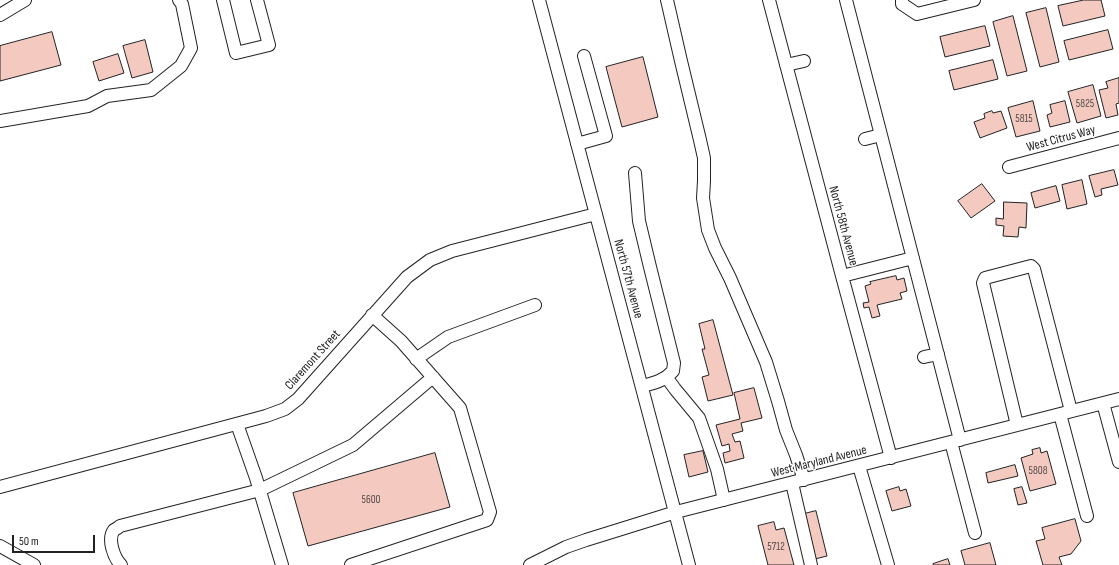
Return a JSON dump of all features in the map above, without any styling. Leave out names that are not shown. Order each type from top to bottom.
[{"type":"street","points":[[0,15],[25,0]]},
{"type":"street","points":[[0,122],[88,106],[107,96],[151,90],[181,66],[191,48],[182,4],[179,0]]},
{"type":"street","points":[[223,0],[236,53],[269,45],[256,0]]},
{"type":"street","name":"North 57th Avenue","points":[[540,0],[689,565]]},
{"type":"street","points":[[667,0],[704,158],[703,198],[708,230],[766,362],[784,424],[804,480]]},
{"type":"street","name":"North 58th Avenue","points":[[769,0],[891,458]]},
{"type":"street","points":[[846,0],[938,354],[975,533]]},
{"type":"street","points":[[902,0],[902,4],[917,14],[974,0]]},
{"type":"street","points":[[577,144],[606,136],[584,56]]},
{"type":"street","points":[[786,65],[804,61]]},
{"type":"street","points":[[865,139],[881,135]]},
{"type":"street","name":"West Citrus Way","points":[[1009,167],[1119,138]]},
{"type":"street","points":[[635,173],[639,221],[674,363],[673,371],[667,378],[642,386]]},
{"type":"street","name":"Claremont Street","points":[[0,487],[266,416],[285,408],[298,398],[406,277],[430,260],[452,251],[596,214]]},
{"type":"street","points":[[842,276],[913,258]]},
{"type":"street","points":[[1017,425],[983,283],[985,278],[1031,266],[1034,269],[1087,516]]},
{"type":"street","points":[[416,359],[448,337],[534,304]]},
{"type":"street","points":[[351,565],[487,520],[490,512],[460,408],[401,341],[372,315]]},
{"type":"street","points":[[924,357],[938,354]]},
{"type":"street","points":[[121,565],[112,550],[111,540],[114,531],[120,526],[260,490],[354,445],[433,377]]},
{"type":"street","points":[[667,378],[699,418],[717,469],[724,500]]},
{"type":"street","name":"West Maryland Avenue","points":[[530,565],[566,547],[676,512],[1119,399]]},
{"type":"street","points":[[1103,403],[1119,462]]},
{"type":"street","points":[[237,424],[260,490],[282,565]]},
{"type":"street","points":[[859,466],[888,565]]},
{"type":"street","points":[[792,483],[811,565]]},
{"type":"street","points":[[0,546],[34,565]]},
{"type":"building","points":[[1084,0],[1101,0],[1105,16],[1063,26],[1058,6]]},
{"type":"building","points":[[1046,8],[1059,62],[1040,67],[1026,13]]},
{"type":"building","points":[[1013,16],[1027,71],[1007,76],[993,22]]},
{"type":"building","points":[[985,26],[990,46],[945,57],[940,37]]},
{"type":"building","points":[[1108,30],[1113,49],[1069,60],[1064,41]]},
{"type":"building","points":[[52,32],[61,65],[0,81],[0,46]]},
{"type":"building","points":[[145,40],[153,72],[132,78],[123,46]]},
{"type":"building","points":[[118,54],[124,73],[99,81],[93,62]]},
{"type":"building","points":[[643,57],[658,117],[622,127],[606,67]]},
{"type":"building","points":[[993,60],[998,79],[954,90],[949,71]]},
{"type":"building","points":[[1119,78],[1119,103],[1116,104],[1118,115],[1106,118],[1099,90],[1108,88],[1106,82]]},
{"type":"building","points":[[1093,85],[1101,116],[1077,123],[1068,92]]},
{"type":"building","points":[[1033,101],[1040,131],[1016,137],[1008,108]]},
{"type":"building","points":[[1065,101],[1070,122],[1050,127],[1047,115],[1052,113],[1050,105]]},
{"type":"building","points":[[992,111],[993,113],[1001,111],[1007,128],[980,138],[974,122],[985,118],[984,114]]},
{"type":"building","points":[[1114,170],[1118,185],[1101,189],[1102,195],[1095,197],[1089,176]]},
{"type":"building","points":[[1082,180],[1087,204],[1067,209],[1062,185]]},
{"type":"building","points":[[982,184],[995,201],[971,218],[958,201]]},
{"type":"building","points":[[1056,186],[1060,201],[1035,208],[1031,193]]},
{"type":"building","points":[[1004,202],[1027,203],[1026,228],[1019,227],[1018,237],[1003,236],[1004,226],[996,225],[996,218],[1003,219]]},
{"type":"building","points":[[896,276],[897,280],[904,278],[907,291],[900,293],[902,299],[877,305],[880,316],[872,318],[869,307],[864,308],[863,303],[869,302],[865,286],[871,284],[870,282]]},
{"type":"building","points":[[713,320],[733,395],[708,401],[702,377],[709,375],[702,349],[705,349],[699,324]]},
{"type":"building","points":[[754,388],[762,418],[741,423],[743,431],[732,434],[735,442],[740,441],[744,458],[725,463],[723,453],[730,451],[729,444],[722,446],[716,425],[740,419],[734,393]]},
{"type":"building","points":[[1040,448],[1041,453],[1047,451],[1056,484],[1030,491],[1021,458],[1033,454],[1032,450]]},
{"type":"building","points":[[703,451],[708,472],[689,477],[684,455]]},
{"type":"building","points":[[435,453],[450,507],[308,546],[293,493]]},
{"type":"building","points":[[1015,465],[1018,476],[988,483],[986,473]]},
{"type":"building","points":[[899,487],[900,491],[906,489],[911,506],[892,511],[886,491]]},
{"type":"building","points":[[1022,487],[1027,503],[1018,505],[1014,489]]},
{"type":"building","points":[[816,511],[827,556],[815,559],[804,514]]},
{"type":"building","points":[[1075,519],[1081,541],[1071,554],[1059,557],[1062,565],[1043,565],[1036,541],[1045,539],[1042,528]]},
{"type":"building","points":[[774,522],[776,530],[784,528],[794,565],[768,565],[758,526]]},
{"type":"building","points":[[990,543],[996,565],[965,565],[961,551]]},
{"type":"building","points":[[948,559],[950,565],[933,565],[933,564]]}]
